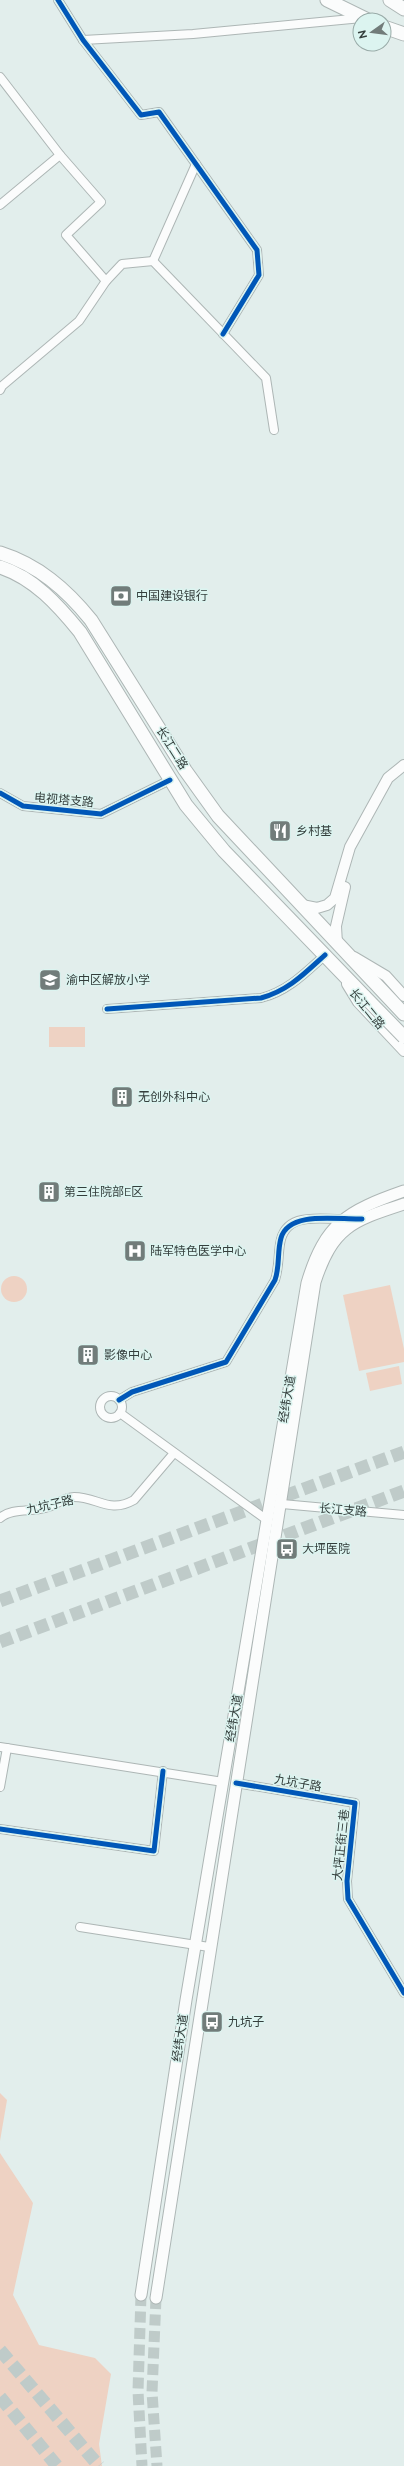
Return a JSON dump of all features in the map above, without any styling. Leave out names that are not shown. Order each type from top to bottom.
[{"type":"main road","points":[[327,0],[352,12]]},
{"type":"main road","points":[[390,0],[404,9]]},
{"type":"main road","points":[[392,30],[404,34]]},
{"type":"main road","name":"长江二路","points":[[0,553],[36,569],[56,583],[75,600],[91,620],[200,792],[238,840],[404,1014]]},
{"type":"main road","name":"长江二路","points":[[0,567],[28,580],[47,595],[68,617],[80,632],[186,805],[224,851],[404,1037]]},
{"type":"main road","name":"经纬大道","points":[[142,2295],[186,2000],[307,1283],[322,1243],[334,1227],[342,1220],[371,1203],[404,1191]]},
{"type":"main road","name":"经纬大道","points":[[156,2298],[209,1947],[282,1504],[315,1282],[329,1247],[339,1235],[362,1219],[404,1204]]},
{"type":"street","points":[[58,0],[83,40],[141,115],[159,112],[258,250],[260,260],[259,275],[224,334]]},
{"type":"street","points":[[83,40],[193,34],[352,20]]},
{"type":"street","points":[[0,77],[60,155],[101,202],[66,235],[106,281]]},
{"type":"street","points":[[0,205],[60,155]]},
{"type":"street","points":[[153,261],[196,164]]},
{"type":"street","points":[[0,390],[2,386],[79,321],[106,281],[122,264],[153,261]]},
{"type":"street","points":[[153,261],[266,378],[274,430]]},
{"type":"street","points":[[299,903],[317,908],[326,905],[335,898],[348,852],[388,778],[404,765]]},
{"type":"street","name":"电视塔支路","points":[[0,793],[23,806],[101,814],[170,780]]},
{"type":"street","points":[[340,947],[337,918],[360,829]]},
{"type":"street","name":"长江二路","points":[[340,947],[386,976],[404,996]]},
{"type":"street","points":[[107,1008],[261,998],[277,994],[330,959]]},
{"type":"street","name":"长江二路","points":[[330,959],[358,1002],[404,1051]]},
{"type":"street","points":[[119,1400],[132,1392],[226,1362],[274,1280],[284,1230],[288,1225],[305,1219],[362,1219]]},
{"type":"street","points":[[112,1396],[119,1400],[121,1407],[120,1413],[114,1417],[108,1418],[102,1414],[100,1407],[105,1398],[112,1396]]},
{"type":"street","points":[[120,1413],[267,1520]]},
{"type":"street","name":"九坑子路","points":[[0,1518],[9,1513],[45,1508],[74,1497],[110,1506],[125,1505],[134,1500],[174,1453]]},
{"type":"street","name":"长江支路","points":[[282,1504],[404,1515]]},
{"type":"street","points":[[0,1787],[3,1747],[163,1771],[223,1782]]},
{"type":"street","points":[[0,1829],[154,1851],[163,1771]]},
{"type":"street","name":"九坑子路","points":[[236,1783],[355,1803]]},
{"type":"street","name":"大坪正街三巷","points":[[355,1803],[347,1881],[348,1899],[404,1993]]},
{"type":"street","points":[[80,1927],[209,1947]]},
{"type":"shaded area","points":[[49,1027],[85,1027],[85,1047],[49,1047]]},
{"type":"shaded area","points":[[14,1276],[23,1280],[27,1289],[23,1298],[14,1302],[5,1298],[1,1289],[5,1280]]},
{"type":"shaded area","points":[[390,1285],[404,1349],[404,1362],[359,1371],[343,1295]]},
{"type":"shaded area","points":[[399,1366],[402,1384],[370,1391],[366,1373]]},
{"type":"shaded area","points":[[0,2093],[7,2100],[0,2141]]},
{"type":"shaded area","points":[[0,2153],[33,2203],[13,2295],[39,2345],[95,2358],[111,2374],[99,2444],[102,2466],[0,2466]]},
{"type":"tunnel","points":[[0,1601],[404,1452]]},
{"type":"tunnel","points":[[0,1642],[404,1491]]},
{"type":"tunnel","points":[[141,2295],[138,2391],[142,2466]]},
{"type":"tunnel","points":[[156,2298],[152,2392],[157,2466]]},
{"type":"tunnel","points":[[0,2350],[99,2466]]},
{"type":"tunnel","points":[[0,2397],[57,2466]]},
{"type":"cycle path","points":[[58,0],[83,40],[141,115],[159,112],[257,250],[259,275],[223,334]]},
{"type":"cycle path","points":[[0,793],[23,806],[101,814],[170,780]]},
{"type":"cycle path","points":[[107,1009],[261,998],[280,991],[296,981],[325,955]]},
{"type":"cycle path","points":[[119,1400],[132,1392],[226,1362],[275,1280],[281,1238],[286,1229],[294,1223],[316,1218],[362,1219]]},
{"type":"cycle path","points":[[0,1829],[154,1851],[163,1771]]},
{"type":"cycle path","points":[[236,1783],[355,1803],[347,1881],[348,1899],[404,1993]]},
{"type":"place","name":"中国建设银行","points":[[121,596]]},
{"type":"place","name":"乡村基","points":[[280,831]]},
{"type":"place","name":"渝中区解放小学","points":[[50,980]]},
{"type":"place","name":"无创外科中心","points":[[122,1097]]},
{"type":"place","name":"第三住院部E区","points":[[49,1192]]},
{"type":"place","name":"陆军特色医学中心","points":[[135,1251]]},
{"type":"place","name":"影像中心","points":[[88,1355]]},
{"type":"place","name":"大坪医院","points":[[287,1549]]},
{"type":"place","name":"九坑子","points":[[212,2022]]}]
